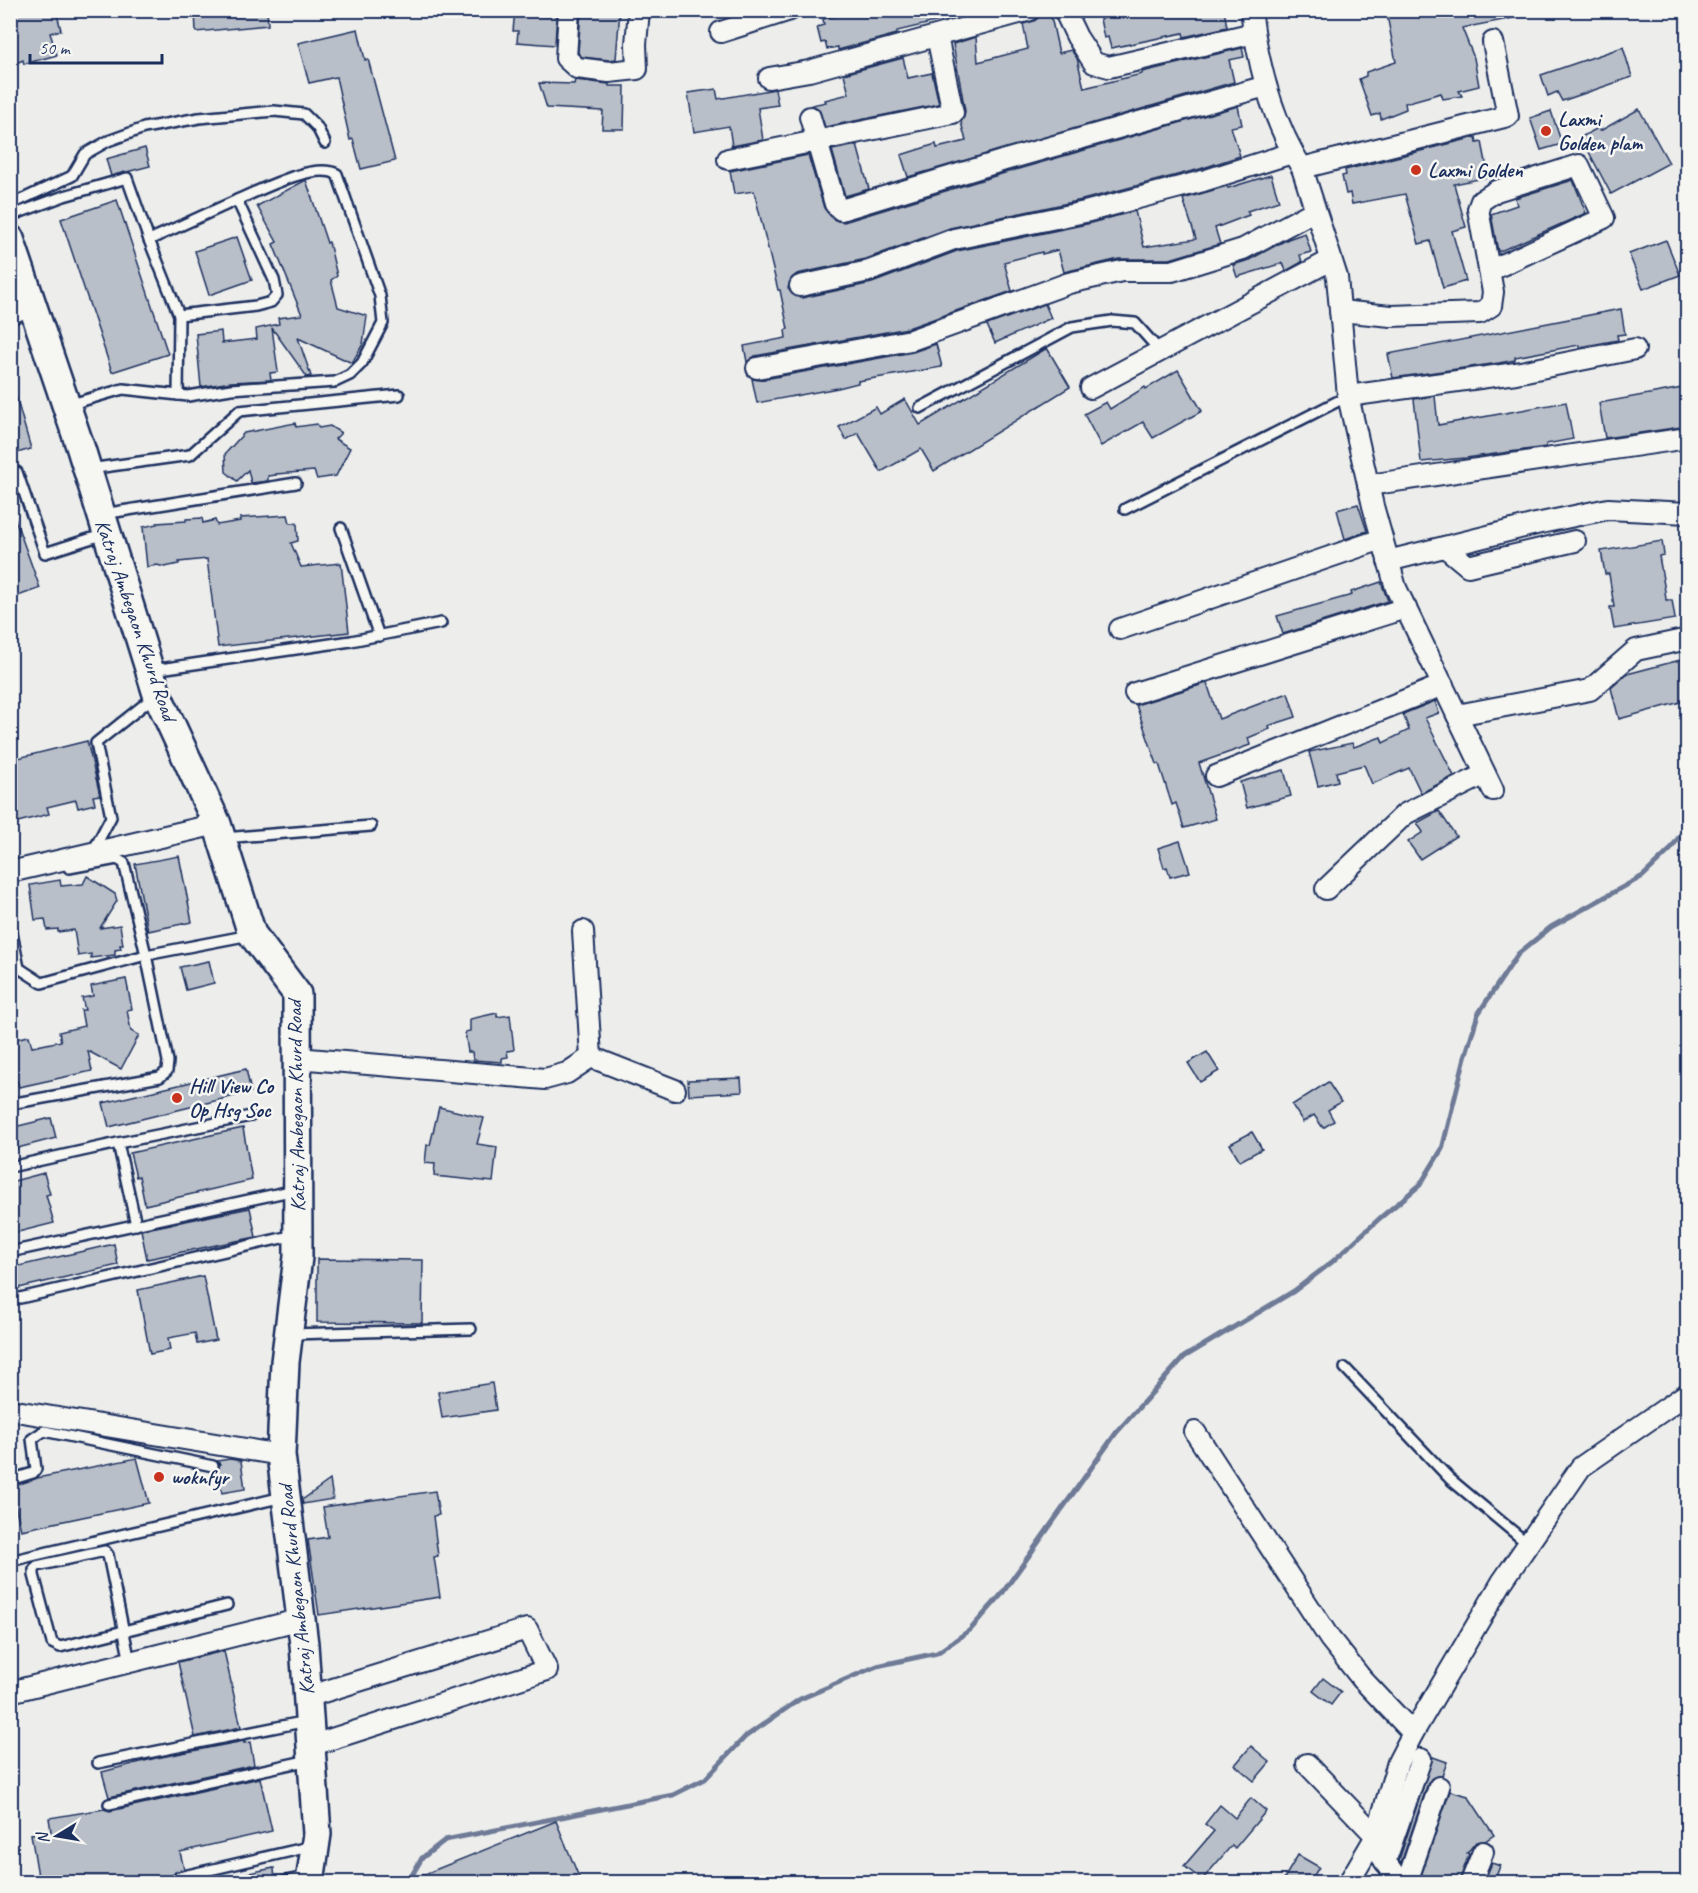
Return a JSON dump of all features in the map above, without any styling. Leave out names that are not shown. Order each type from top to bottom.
[{"type":"street","points":[[569,10],[566,58],[577,68],[609,72],[637,69],[636,44],[639,10]]},
{"type":"street","points":[[721,32],[790,10]]},
{"type":"street","points":[[770,78],[809,71],[1030,10]]},
{"type":"street","points":[[1064,10],[1077,37],[1094,63],[1109,67],[1254,33]]},
{"type":"street","points":[[1251,10],[1266,86],[1297,161],[1337,277],[1348,396],[1368,485],[1396,588],[1489,782],[1404,814],[1326,889]]},
{"type":"street","points":[[728,159],[953,113],[937,36]]},
{"type":"street","points":[[800,286],[869,271],[954,239],[1085,212],[1203,181],[1508,116],[1493,42]]},
{"type":"street","points":[[810,117],[835,204],[841,210],[1005,160],[1266,86]]},
{"type":"street","points":[[1340,311],[1391,316],[1480,313],[1491,306],[1493,292],[1489,271],[1478,209],[1481,201],[1496,191],[1579,165],[1604,218],[1489,271]]},
{"type":"street","points":[[757,368],[911,340],[1069,283],[1122,271],[1172,271],[1243,249],[1314,211]]},
{"type":"street","name":"Katraj Ambegaon Khurd Road","points":[[10,239],[21,308],[66,405],[153,682],[219,831],[252,934],[297,994],[298,1257],[285,1362],[281,1455],[302,1619],[310,1731],[316,1834],[310,1879]]},
{"type":"street","points":[[1090,388],[1331,260]]},
{"type":"street","points":[[1348,396],[1516,373],[1635,349]]},
{"type":"street","points":[[1368,485],[1688,438]]},
{"type":"street","points":[[1388,561],[1608,508],[1688,513]]},
{"type":"street","points":[[1120,629],[1382,539]]},
{"type":"street","points":[[1445,547],[1468,566],[1575,541]]},
{"type":"street","points":[[1136,693],[1406,608]]},
{"type":"street","points":[[1457,715],[1590,690],[1636,650],[1688,639]]},
{"type":"street","points":[[1216,776],[1443,686]]},
{"type":"street","points":[[10,872],[91,854],[219,831]]},
{"type":"street","points":[[583,931],[591,1057]]},
{"type":"street","points":[[297,1058],[544,1079],[567,1072],[591,1057]]},
{"type":"street","points":[[591,1057],[675,1090]]},
{"type":"street","points":[[1348,1882],[1376,1836],[1398,1762],[1413,1733],[1502,1582],[1581,1467],[1688,1393]]},
{"type":"street","points":[[10,1410],[281,1455]]},
{"type":"street","points":[[1196,1432],[1330,1639],[1362,1679],[1413,1733]]},
{"type":"street","points":[[10,1692],[302,1619]]},
{"type":"street","points":[[527,1629],[547,1670],[310,1731],[527,1629]]},
{"type":"street","points":[[1385,1862],[1421,1759]]},
{"type":"street","points":[[1307,1764],[1376,1836],[1377,1846],[1385,1862],[1400,1882]]},
{"type":"street","points":[[1407,1882],[1439,1787]]},
{"type":"street","points":[[1471,1882],[1483,1852]]},
{"type":"lane","points":[[10,205],[72,176],[86,154],[108,141],[144,128],[200,118],[274,111],[304,114],[317,127],[326,143]]},
{"type":"lane","points":[[66,405],[123,389],[178,395],[335,381],[350,375],[362,363],[383,323],[380,296],[337,174],[323,170],[310,171],[237,200],[149,240]]},
{"type":"lane","points":[[10,216],[64,196],[127,178],[179,315],[178,395]]},
{"type":"lane","points":[[179,315],[256,306],[271,302],[277,295],[274,280],[237,200]]},
{"type":"lane","points":[[920,408],[1072,327],[1112,321],[1135,323],[1161,351]]},
{"type":"lane","points":[[87,470],[190,455],[239,411],[399,395]]},
{"type":"lane","points":[[1125,510],[1348,396]]},
{"type":"lane","points":[[17,472],[45,553],[104,524],[296,483]]},
{"type":"lane","points":[[341,528],[379,636]]},
{"type":"lane","points":[[91,854],[111,817],[96,743],[153,682],[441,623]]},
{"type":"lane","points":[[219,831],[371,826]]},
{"type":"lane","points":[[10,879],[117,859],[124,863],[168,1061],[167,1071],[160,1077],[10,1104]]},
{"type":"lane","points":[[10,923],[20,968],[42,983],[146,955],[252,934]]},
{"type":"lane","points":[[10,976],[20,968]]},
{"type":"lane","points":[[10,1167],[251,1116]]},
{"type":"lane","points":[[118,1143],[136,1225]]},
{"type":"lane","points":[[10,1252],[297,1189]]},
{"type":"lane","points":[[20,1298],[298,1234]]},
{"type":"lane","points":[[289,1334],[471,1329]]},
{"type":"lane","points":[[1345,1368],[1450,1479],[1528,1544]]},
{"type":"lane","points":[[10,1480],[33,1473],[36,1469],[32,1439],[44,1431],[213,1466]]},
{"type":"lane","points":[[10,1561],[286,1496]]},
{"type":"lane","points":[[130,1662],[123,1631],[108,1555],[105,1551],[37,1566],[34,1570],[52,1643],[55,1646],[60,1647],[123,1631],[227,1605]]},
{"type":"lane","points":[[98,1762],[310,1731]]},
{"type":"lane","points":[[109,1804],[310,1731]]},
{"type":"lane","points":[[179,1877],[315,1845]]},
{"type":"lane","points":[[282,1882],[310,1879]]},
{"type":"building","points":[[10,10],[56,10],[61,30],[50,33],[57,55],[24,64],[23,60],[14,64],[10,48]]},
{"type":"building","points":[[195,10],[267,10],[268,25],[196,32]]},
{"type":"building","points":[[515,10],[557,10],[555,45],[517,42],[518,31],[513,31]]},
{"type":"building","points":[[581,10],[620,10],[616,59],[582,57],[578,53]]},
{"type":"building","points":[[858,10],[972,10],[973,13],[897,31],[897,34],[838,50],[838,47],[827,49],[825,42],[821,43],[817,27],[824,25],[823,19]]},
{"type":"building","points":[[1103,10],[1224,10],[1227,27],[1184,37],[1183,33],[1111,48],[1108,37],[1104,38],[1100,19],[1105,18]]},
{"type":"building","points":[[1386,10],[1518,10],[1519,17],[1462,28],[1474,58],[1479,86],[1459,91],[1462,96],[1443,99],[1441,93],[1405,103],[1406,109],[1381,119],[1380,113],[1372,116],[1359,79],[1366,76],[1366,72],[1396,62]]},
{"type":"building","points":[[1050,12],[1059,53],[1071,50],[1077,58],[1084,88],[1242,48],[1244,57],[1229,60],[1234,82],[908,177],[901,155],[936,144],[937,148],[966,141],[961,122],[965,111],[953,44],[976,37],[978,62],[1028,49],[1023,24],[1034,21],[1041,14]]},
{"type":"building","points":[[358,29],[395,161],[361,169],[353,139],[350,140],[336,77],[309,83],[298,43]]},
{"type":"building","points":[[1623,47],[1632,77],[1562,101],[1557,92],[1548,96],[1541,75]]},
{"type":"building","points":[[903,58],[908,78],[932,73],[939,104],[825,127],[819,109],[812,105],[849,94],[844,74]]},
{"type":"building","points":[[575,80],[609,84],[609,86],[625,86],[624,129],[602,129],[603,111],[547,108],[539,83],[574,84]]},
{"type":"building","points":[[716,89],[718,99],[775,89],[778,105],[758,108],[763,140],[732,146],[729,126],[694,132],[688,93]]},
{"type":"building","points":[[1238,106],[1242,125],[1231,127],[1240,156],[1082,200],[950,228],[866,259],[797,274],[792,278],[788,288],[792,294],[802,298],[872,283],[957,251],[1087,224],[1135,211],[1144,247],[1196,239],[1183,199],[1271,175],[1279,201],[1247,211],[1249,215],[1215,228],[1220,244],[1170,259],[1119,259],[1064,272],[1058,250],[1042,254],[1042,252],[1004,262],[1012,291],[908,328],[755,356],[747,362],[744,346],[786,338],[785,330],[788,329],[754,191],[734,194],[730,171],[808,155],[824,208],[833,219],[844,222]]},
{"type":"building","points":[[1639,109],[1669,163],[1611,194],[1581,137],[1598,128],[1600,131]]},
{"type":"building","name":"Laxmi Golden plam","points":[[1551,111],[1562,144],[1541,150],[1530,118]]},
{"type":"building","points":[[1476,137],[1477,143],[1482,142],[1489,177],[1454,184],[1466,227],[1452,231],[1466,281],[1443,288],[1430,241],[1419,244],[1405,194],[1352,204],[1350,193],[1346,194],[1342,176],[1346,175],[1345,170]]},
{"type":"building","points":[[857,145],[869,189],[845,196],[832,150]]},
{"type":"building","points":[[145,148],[150,166],[111,176],[106,159]]},
{"type":"building","points":[[306,180],[327,243],[329,242],[337,276],[331,280],[338,307],[367,316],[363,344],[352,363],[298,338],[311,376],[307,377],[272,328],[278,372],[270,373],[271,380],[231,382],[201,387],[196,334],[221,331],[222,343],[257,339],[256,329],[279,324],[278,318],[302,315],[273,244],[277,242],[257,206]]},
{"type":"building","points":[[1573,180],[1586,213],[1498,252],[1491,214],[1517,205],[1515,198]]},
{"type":"building","points":[[117,200],[168,354],[112,372],[61,219]]},
{"type":"building","points":[[1305,233],[1311,252],[1300,255],[1302,262],[1286,271],[1283,263],[1237,277],[1233,265],[1249,260],[1288,239]]},
{"type":"building","points":[[237,237],[252,280],[209,295],[195,251]]},
{"type":"building","points":[[1666,240],[1680,275],[1643,289],[1629,254]]},
{"type":"building","points":[[1045,304],[1051,318],[995,343],[987,325]]},
{"type":"building","points":[[1621,309],[1625,334],[1617,335],[1618,340],[1515,357],[1515,360],[1499,363],[1393,378],[1388,354]]},
{"type":"building","points":[[936,344],[942,367],[858,381],[858,383],[838,388],[757,403],[752,379],[759,380],[913,352]]},
{"type":"building","points":[[1047,348],[1070,387],[934,471],[921,449],[881,472],[858,433],[846,440],[839,427],[876,407],[880,414],[905,399],[920,425]]},
{"type":"building","points":[[1178,370],[1202,411],[1153,438],[1143,422],[1101,446],[1084,414],[1106,402],[1110,409]]},
{"type":"building","points":[[1688,387],[1688,426],[1605,438],[1599,403]]},
{"type":"building","points":[[10,393],[15,393],[31,449],[10,455]]},
{"type":"building","points":[[1435,396],[1438,425],[1566,402],[1573,439],[1546,444],[1546,447],[1421,462],[1414,399]]},
{"type":"building","points":[[295,423],[296,427],[317,424],[319,428],[330,426],[341,433],[335,439],[350,448],[336,476],[317,479],[314,471],[276,474],[268,476],[268,481],[251,483],[248,470],[237,481],[226,472],[225,454],[244,433]]},
{"type":"building","points":[[1358,504],[1367,531],[1345,539],[1337,510]]},
{"type":"building","points":[[12,511],[40,588],[10,599],[10,512]]},
{"type":"building","points":[[288,515],[290,523],[297,523],[298,541],[291,543],[301,567],[341,563],[349,632],[218,647],[207,559],[179,562],[179,564],[165,567],[157,565],[147,567],[143,527],[157,523],[186,521],[186,519],[202,518],[203,523],[215,520],[217,525],[240,521],[240,518]]},
{"type":"building","points":[[1662,541],[1664,555],[1659,556],[1666,600],[1672,600],[1675,619],[1614,629],[1610,607],[1614,607],[1609,574],[1605,574],[1601,551]]},
{"type":"building","points":[[1381,582],[1388,601],[1283,634],[1277,616],[1352,595],[1351,592]]},
{"type":"building","points":[[1688,658],[1688,700],[1619,719],[1611,688],[1627,674]]},
{"type":"building","points":[[1207,683],[1219,719],[1288,693],[1296,717],[1268,726],[1270,729],[1248,738],[1250,745],[1199,763],[1216,819],[1184,828],[1176,803],[1172,805],[1136,705]]},
{"type":"building","points":[[1435,701],[1439,713],[1425,718],[1454,776],[1421,793],[1409,768],[1372,784],[1364,765],[1336,772],[1338,781],[1318,786],[1309,752],[1352,743],[1354,747],[1381,737],[1383,743],[1409,730],[1403,714]]},
{"type":"building","points":[[87,741],[100,795],[93,796],[95,804],[78,808],[76,800],[47,807],[49,814],[10,824],[10,760]]},
{"type":"building","points":[[1284,770],[1291,796],[1247,808],[1240,782]]},
{"type":"building","points":[[1439,811],[1456,836],[1420,859],[1408,842],[1423,832],[1417,823]]},
{"type":"building","points":[[1180,841],[1190,872],[1170,877],[1167,867],[1164,868],[1158,848]]},
{"type":"building","points":[[179,856],[192,922],[148,931],[135,864]]},
{"type":"building","points":[[87,876],[115,894],[117,901],[100,928],[120,925],[123,945],[120,945],[121,949],[115,950],[115,955],[91,958],[91,954],[78,956],[74,930],[58,932],[58,929],[47,930],[45,919],[35,920],[30,885],[60,880],[61,886],[83,884]]},
{"type":"building","points":[[209,961],[214,983],[186,990],[180,967]]},
{"type":"building","points":[[126,979],[132,1009],[127,1010],[131,1031],[139,1035],[121,1069],[88,1051],[92,1071],[19,1087],[17,1081],[10,1082],[10,1040],[29,1036],[32,1047],[61,1041],[59,1032],[84,1026],[81,1010],[85,1010],[82,998],[93,996],[91,986]]},
{"type":"building","points":[[497,1013],[497,1017],[510,1015],[514,1050],[507,1051],[508,1057],[502,1058],[502,1062],[473,1060],[472,1052],[468,1052],[465,1032],[470,1031],[470,1019]]},
{"type":"building","points":[[1207,1052],[1219,1071],[1200,1082],[1188,1063]]},
{"type":"building","name":"Hill View Co Op Hsg Soc","points":[[246,1069],[251,1092],[109,1127],[103,1103]]},
{"type":"building","points":[[741,1078],[742,1092],[689,1095],[688,1080]]},
{"type":"building","points":[[1328,1082],[1341,1102],[1328,1110],[1334,1121],[1323,1128],[1314,1115],[1303,1122],[1292,1105]]},
{"type":"building","points":[[439,1107],[484,1118],[477,1144],[497,1147],[493,1182],[434,1176],[435,1164],[425,1163],[427,1145],[430,1145]]},
{"type":"building","points":[[51,1118],[56,1138],[10,1150],[10,1128]]},
{"type":"building","points":[[243,1128],[252,1180],[145,1205],[139,1176],[136,1177],[130,1153]]},
{"type":"building","points":[[1252,1132],[1262,1149],[1240,1161],[1230,1144]]},
{"type":"building","points":[[44,1173],[50,1194],[46,1195],[54,1223],[10,1234],[10,1182]]},
{"type":"building","points":[[250,1208],[256,1237],[147,1259],[141,1230]]},
{"type":"building","points":[[114,1244],[118,1265],[10,1290],[10,1268]]},
{"type":"building","points":[[317,1259],[423,1260],[422,1323],[317,1322]]},
{"type":"building","points":[[203,1276],[216,1340],[197,1344],[195,1333],[168,1338],[170,1350],[150,1354],[138,1290]]},
{"type":"building","points":[[492,1383],[496,1410],[442,1418],[438,1392]]},
{"type":"building","points":[[137,1458],[149,1503],[21,1530],[11,1487],[37,1478]]},
{"type":"building","points":[[230,1459],[241,1461],[245,1489],[222,1493],[218,1470],[220,1464],[217,1461]]},
{"type":"building","points":[[330,1480],[333,1499],[303,1504],[302,1500]]},
{"type":"building","points":[[435,1491],[439,1515],[433,1516],[438,1556],[434,1557],[440,1597],[319,1615],[308,1540],[328,1537],[323,1507]]},
{"type":"building","points":[[224,1651],[241,1727],[195,1737],[178,1662]]},
{"type":"building","points":[[1323,1678],[1341,1692],[1331,1705],[1313,1691]]},
{"type":"building","points":[[244,1741],[244,1743],[250,1742],[254,1765],[109,1797],[102,1772],[156,1758]]},
{"type":"building","points":[[1251,1746],[1270,1762],[1254,1781],[1235,1765]]},
{"type":"building","points":[[1433,1757],[1447,1762],[1442,1776],[1432,1778],[1428,1783],[1401,1863],[1399,1860]]},
{"type":"building","points":[[260,1778],[272,1831],[180,1852],[184,1869],[174,1873],[172,1878],[175,1882],[39,1882],[31,1834],[51,1831],[49,1818],[104,1809],[110,1811]]},
{"type":"building","points":[[1450,1791],[1468,1796],[1494,1835],[1485,1841],[1476,1842],[1467,1853],[1469,1854],[1459,1882],[1419,1882]]},
{"type":"building","points":[[1251,1798],[1266,1811],[1235,1848],[1232,1845],[1202,1880],[1184,1866],[1214,1831],[1205,1824],[1220,1805],[1235,1818]]},
{"type":"building","points":[[556,1821],[581,1882],[405,1882]]},
{"type":"building","points":[[1298,1855],[1319,1867],[1310,1882],[1282,1882]]},
{"type":"building","points":[[1492,1863],[1500,1866],[1494,1882],[1484,1882]]},
{"type":"building","points":[[274,1868],[275,1882],[233,1882],[233,1876]]},
{"type":"waterway","points":[[408,1882],[422,1858],[445,1840],[673,1795],[705,1779],[745,1737],[800,1699],[877,1666],[937,1653],[970,1630],[1001,1595],[1116,1433],[1184,1357],[1294,1291],[1332,1262],[1420,1185],[1442,1149],[1478,1014],[1518,954],[1551,927],[1643,876],[1670,850],[1688,824]]},
{"type":"place","name":"Laxmi Golden plam","points":[[1546,131]]},
{"type":"place","name":"Laxmi Golden","points":[[1416,170]]},
{"type":"place","name":"Hill View Co Op Hsg Soc","points":[[177,1098]]},
{"type":"place","name":"woknfyr","points":[[159,1477]]}]
